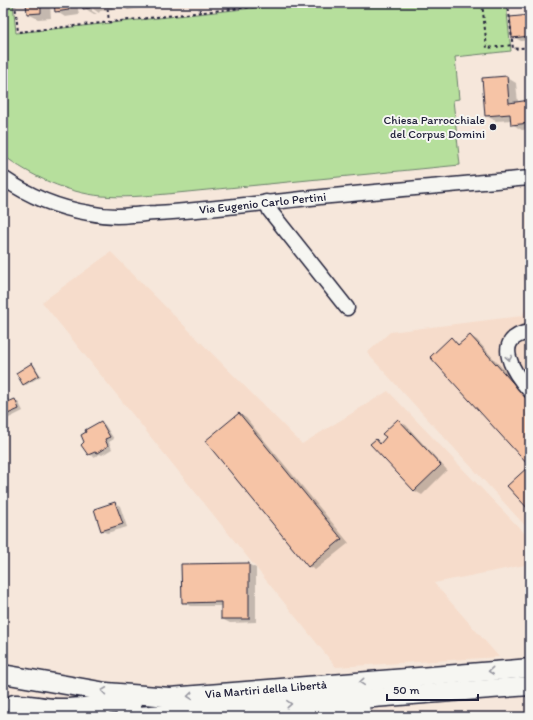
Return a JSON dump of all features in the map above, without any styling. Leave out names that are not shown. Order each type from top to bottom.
[{"type":"main road","name":"Via Martiri della Libertà","points":[[3,674],[106,692],[170,697],[530,668]]},
{"type":"main road","name":"Via Martiri della Libertà","points":[[125,717],[530,686]]},
{"type":"main road","points":[[288,717],[498,700],[530,696]]},
{"type":"main road","points":[[8,702],[41,707],[62,708],[157,701],[170,697]]},
{"type":"main road","points":[[8,702],[21,709],[30,717]]},
{"type":"street","name":"Via Eugenio Carlo Pertini","points":[[3,178],[30,195],[68,208],[98,214],[130,216],[530,178]]},
{"type":"street","points":[[266,202],[270,211],[347,308]]},
{"type":"street","points":[[530,332],[515,337],[510,344],[508,352],[510,364],[520,381],[530,391]]},
{"type":"path","points":[[15,3],[18,32],[287,3]]},
{"type":"path","points":[[107,3],[109,22]]},
{"type":"path","points":[[199,3],[200,12]]},
{"type":"path","points":[[482,3],[487,48],[512,45]]},
{"type":"path","points":[[508,3],[513,49],[530,47]]},
{"type":"shaded area","points":[[111,252],[302,444],[388,391],[530,539],[530,564],[434,583],[499,657],[336,667],[42,302]]},
{"type":"shaded area","points":[[530,299],[530,531],[367,353],[390,332],[522,316]]},
{"type":"green space","points":[[3,3],[13,3],[16,33],[301,3],[506,3],[511,51],[455,57],[459,99],[453,100],[460,165],[159,195],[110,197],[76,191],[50,182],[25,170],[3,155]]},
{"type":"building","points":[[26,3],[41,3],[41,13],[27,14]]},
{"type":"building","points":[[54,3],[69,3],[69,10],[55,12]]},
{"type":"building","points":[[82,3],[104,4],[90,6],[90,8],[83,9]]},
{"type":"building","points":[[530,15],[530,36],[512,38],[510,17]]},
{"type":"building","points":[[507,76],[509,103],[530,100],[530,123],[511,125],[510,114],[485,116],[482,78]]},
{"type":"building","points":[[470,335],[530,402],[530,511],[507,486],[529,466],[430,357],[451,337],[458,345]]},
{"type":"building","points":[[32,363],[39,375],[23,385],[16,373]]},
{"type":"building","points":[[3,393],[8,402],[15,399],[19,409],[3,416]]},
{"type":"building","points":[[239,413],[342,539],[308,567],[205,441]]},
{"type":"building","points":[[398,419],[441,465],[414,491],[370,444],[376,439],[380,444],[386,437],[382,434]]},
{"type":"building","points":[[101,421],[110,437],[105,439],[108,446],[97,453],[95,452],[88,455],[81,445],[84,442],[81,435],[86,432],[85,430]]},
{"type":"building","points":[[115,502],[123,524],[101,531],[94,509]]},
{"type":"building","points":[[249,563],[249,619],[221,619],[221,602],[182,603],[181,564]]},
{"type":"place","name":"Chiesa Parrocchiale del Corpus Domini","points":[[493,127]]}]
